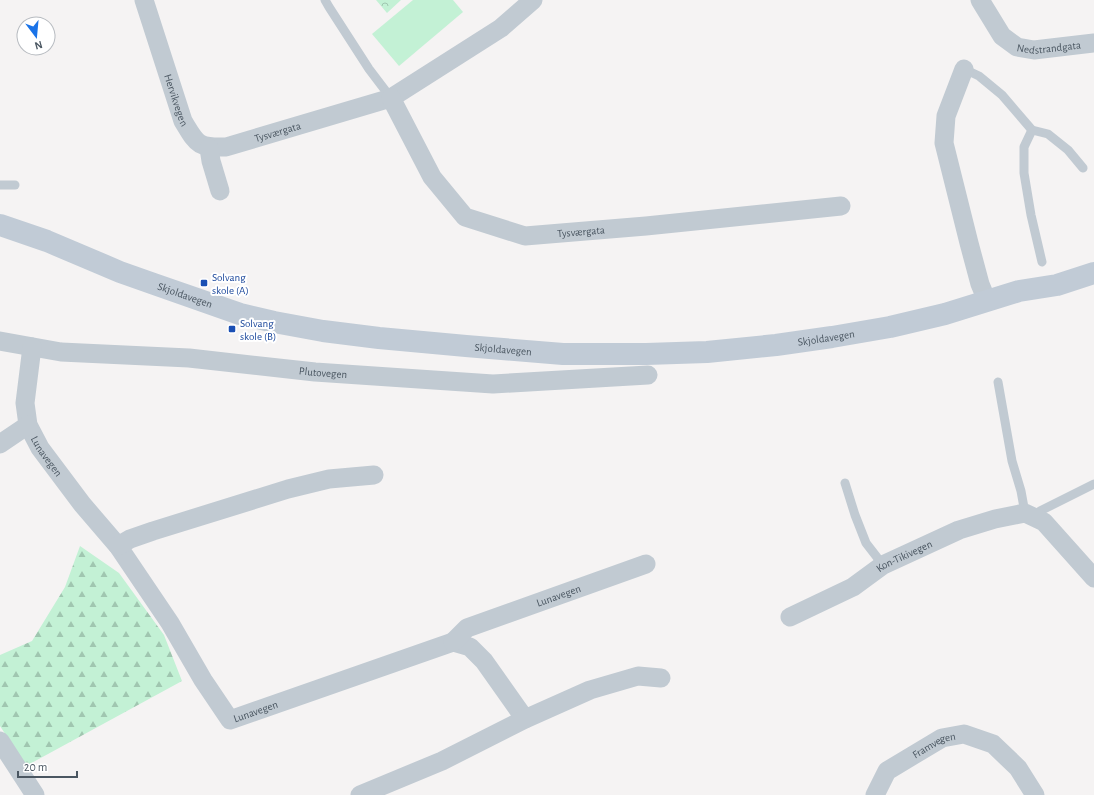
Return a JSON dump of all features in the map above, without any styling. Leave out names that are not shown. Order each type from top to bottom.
[{"type":"main road","name":"Skjoldavegen","points":[[0,225],[47,241],[120,272],[240,314],[274,322],[323,331],[466,346],[563,354],[708,352],[832,337],[890,327],[945,314],[1019,291],[1057,285],[1094,273]]},
{"type":"main road","name":"Skjoldavegen","points":[[1019,291],[1052,273],[1094,258]]},
{"type":"street","name":"Hervikvegen","points":[[144,0],[183,121],[193,138],[199,144],[208,148]]},
{"type":"street","name":"Tysværgata","points":[[208,148],[226,147],[391,98],[501,28],[533,0]]},
{"type":"street","name":"Nedstrandgata","points":[[980,0],[1002,36],[1017,47],[1034,50],[1094,43]]},
{"type":"street","points":[[964,69],[946,116],[944,143],[980,284],[987,301]]},
{"type":"street","name":"Tysværgata","points":[[391,98],[432,177],[465,217],[524,236],[646,226],[841,206]]},
{"type":"street","points":[[208,148],[220,191]]},
{"type":"street","name":"Plutovegen","points":[[0,341],[61,352],[189,358],[314,372],[493,384],[648,375]]},
{"type":"street","name":"Lunavegen","points":[[32,347],[26,403],[28,425],[40,448],[82,504],[118,546],[170,623],[203,680],[230,720],[453,642],[467,628],[646,564]]},
{"type":"street","points":[[0,444],[28,425]]},
{"type":"street","points":[[118,546],[130,539],[153,531],[282,490],[329,479],[374,475]]},
{"type":"street","points":[[1031,516],[1044,522],[1094,578]]},
{"type":"street","name":"Kon-Tikivegen","points":[[790,617],[853,587],[883,565],[959,530],[995,519],[1031,516]]},
{"type":"street","points":[[453,642],[470,648],[484,661],[525,719]]},
{"type":"street","points":[[360,795],[442,761],[525,719],[590,690],[638,676],[661,678]]},
{"type":"street","name":"Framvegen","points":[[876,795],[887,771],[942,738],[964,734],[993,744],[1018,768],[1035,795]]},
{"type":"street","points":[[0,741],[35,795]]},
{"type":"lane","points":[[325,0],[369,68],[391,98]]},
{"type":"lane","points":[[964,69],[979,76],[1002,95],[1032,130],[1048,134],[1068,150],[1083,168]]},
{"type":"lane","points":[[1032,130],[1024,146],[1024,173],[1031,215],[1042,262]]},
{"type":"lane","points":[[0,185],[15,185]]},
{"type":"lane","points":[[998,382],[1012,461],[1021,491],[1031,516],[1094,484]]},
{"type":"lane","points":[[845,483],[866,543],[883,565]]},
{"type":"green space","points":[[376,0],[401,0],[387,13]]},
{"type":"green space","points":[[413,0],[453,0],[463,12],[399,66],[372,34]]},
{"type":"green space","points":[[80,546],[119,573],[164,635],[182,681],[26,766],[0,726],[0,655],[32,641],[65,587]]},
{"type":"place","name":"Solvang skole (A)","points":[[204,283]]},
{"type":"place","name":"Solvang skole (B)","points":[[232,329]]}]
